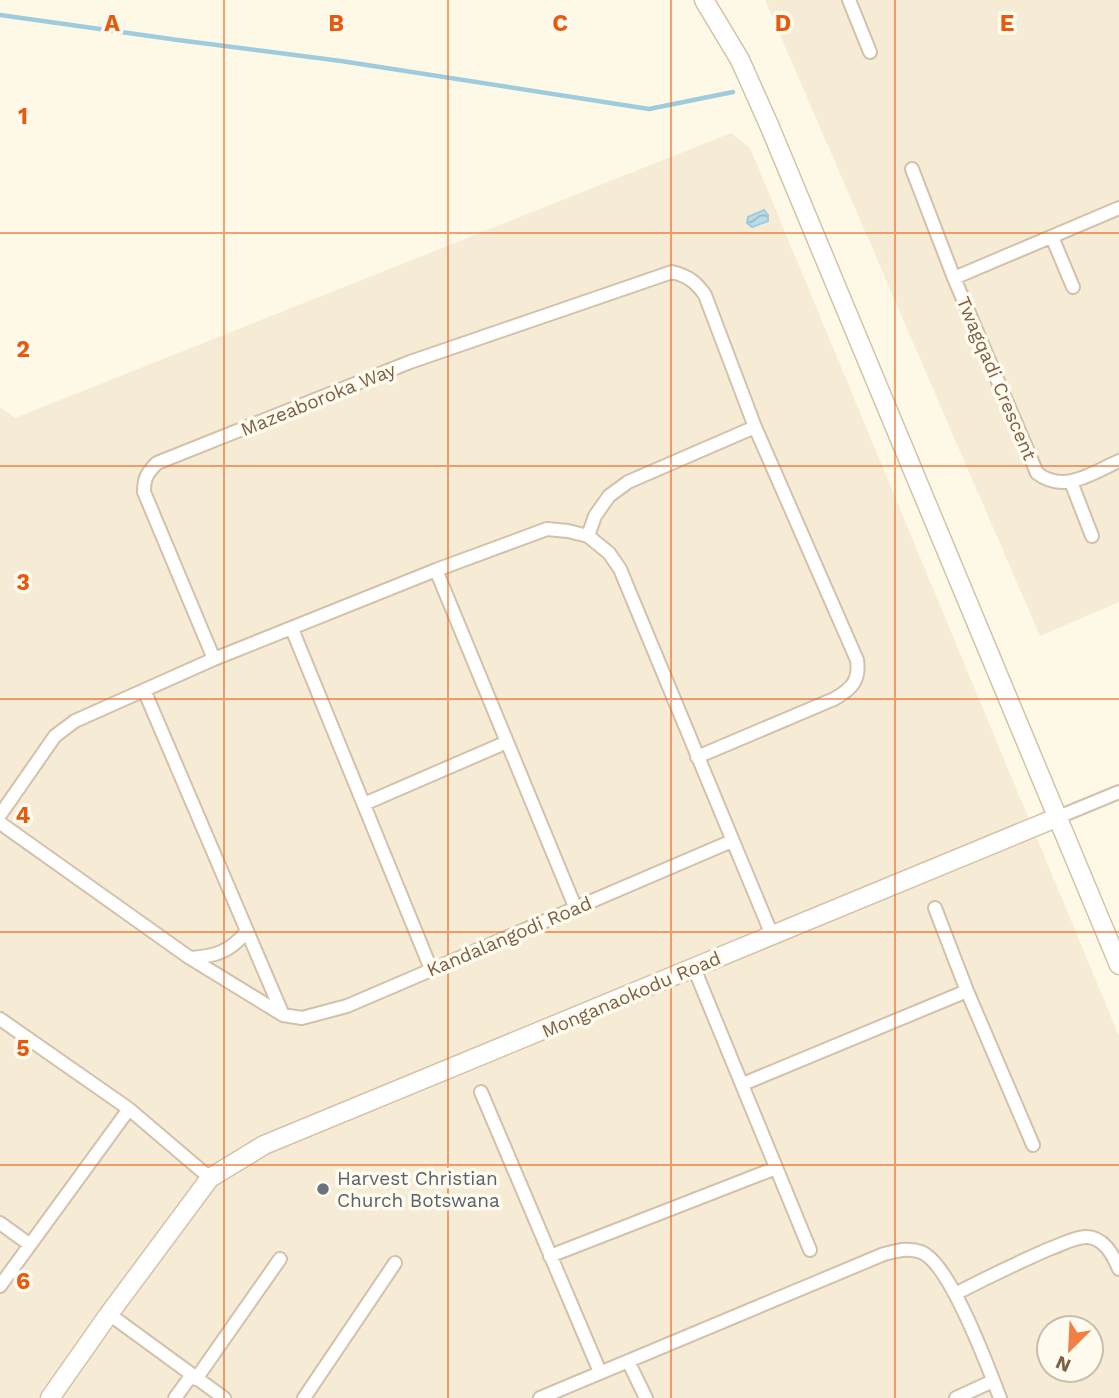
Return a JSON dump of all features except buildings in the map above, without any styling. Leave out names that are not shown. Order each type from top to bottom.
[{"type":"street","points":[[704,0],[740,60],[769,125],[1119,965]]},
{"type":"street","points":[[849,0],[870,52]]},
{"type":"street","points":[[912,169],[954,278],[1119,208]]},
{"type":"street","points":[[1052,237],[1073,287]]},
{"type":"street","name":"Mazeaboroka Way","points":[[214,659],[144,492],[147,472],[157,463],[410,362],[672,272],[697,283],[705,295],[755,427]]},
{"type":"street","name":"Twagqadi Crescent","points":[[954,278],[1037,473],[1052,482],[1072,482]]},
{"type":"street","points":[[588,536],[595,516],[609,496],[628,482],[755,427],[857,660],[857,679],[852,687],[834,699],[697,757]]},
{"type":"street","points":[[1092,536],[1072,482],[1119,461]]},
{"type":"street","points":[[0,815],[55,736],[75,721],[214,659],[436,570],[547,529],[568,531],[588,536],[609,553],[620,569],[772,935]]},
{"type":"street","points":[[436,570],[576,909]]},
{"type":"street","points":[[292,629],[431,969]]},
{"type":"street","points":[[144,690],[283,1016]]},
{"type":"street","points":[[364,804],[507,742]]},
{"type":"street","points":[[1056,818],[1119,792]]},
{"type":"street","name":"Monganaokodu Road","points":[[210,1178],[264,1145],[1056,818]]},
{"type":"street","points":[[0,824],[190,958],[283,1016]]},
{"type":"street","name":"Kandalangodi Road","points":[[283,1016],[302,1018],[347,1006],[732,841]]},
{"type":"street","points":[[936,908],[967,991],[1033,1145]]},
{"type":"street","points":[[190,958],[209,957],[226,952],[236,945],[246,932]]},
{"type":"street","points":[[694,968],[810,1250]]},
{"type":"street","points":[[743,1084],[967,991]]},
{"type":"street","points":[[0,1019],[129,1109],[210,1178],[50,1398]]},
{"type":"street","points":[[481,1093],[600,1372]]},
{"type":"street","points":[[0,1286],[129,1109]]},
{"type":"street","points":[[550,1256],[776,1168]]},
{"type":"street","points":[[0,1223],[29,1244]]},
{"type":"street","points":[[955,1294],[1012,1265],[1071,1240],[1087,1237],[1101,1242],[1112,1254],[1119,1269]]},
{"type":"street","points":[[540,1398],[884,1254],[903,1249],[922,1252],[943,1271],[1000,1398]]},
{"type":"street","points":[[175,1398],[194,1377],[280,1259]]},
{"type":"street","points":[[304,1398],[395,1263]]},
{"type":"street","points":[[109,1314],[224,1398]]},
{"type":"street","points":[[628,1361],[646,1398]]},
{"type":"street","points":[[956,1398],[993,1381]]},
{"type":"shaded area","points":[[765,0],[1119,0],[1119,602],[1040,636]]},
{"type":"shaded area","points":[[731,133],[750,148],[1119,1036],[1119,1398],[0,1398],[0,407],[15,418]]},
{"type":"water","points":[[764,210],[768,221],[752,227],[747,223],[748,217]]},
{"type":"waterway","points":[[0,15],[341,61],[649,109],[733,92]]},
{"type":"place","name":"Harvest Christian Church Botswana","points":[[323,1189]]}]
